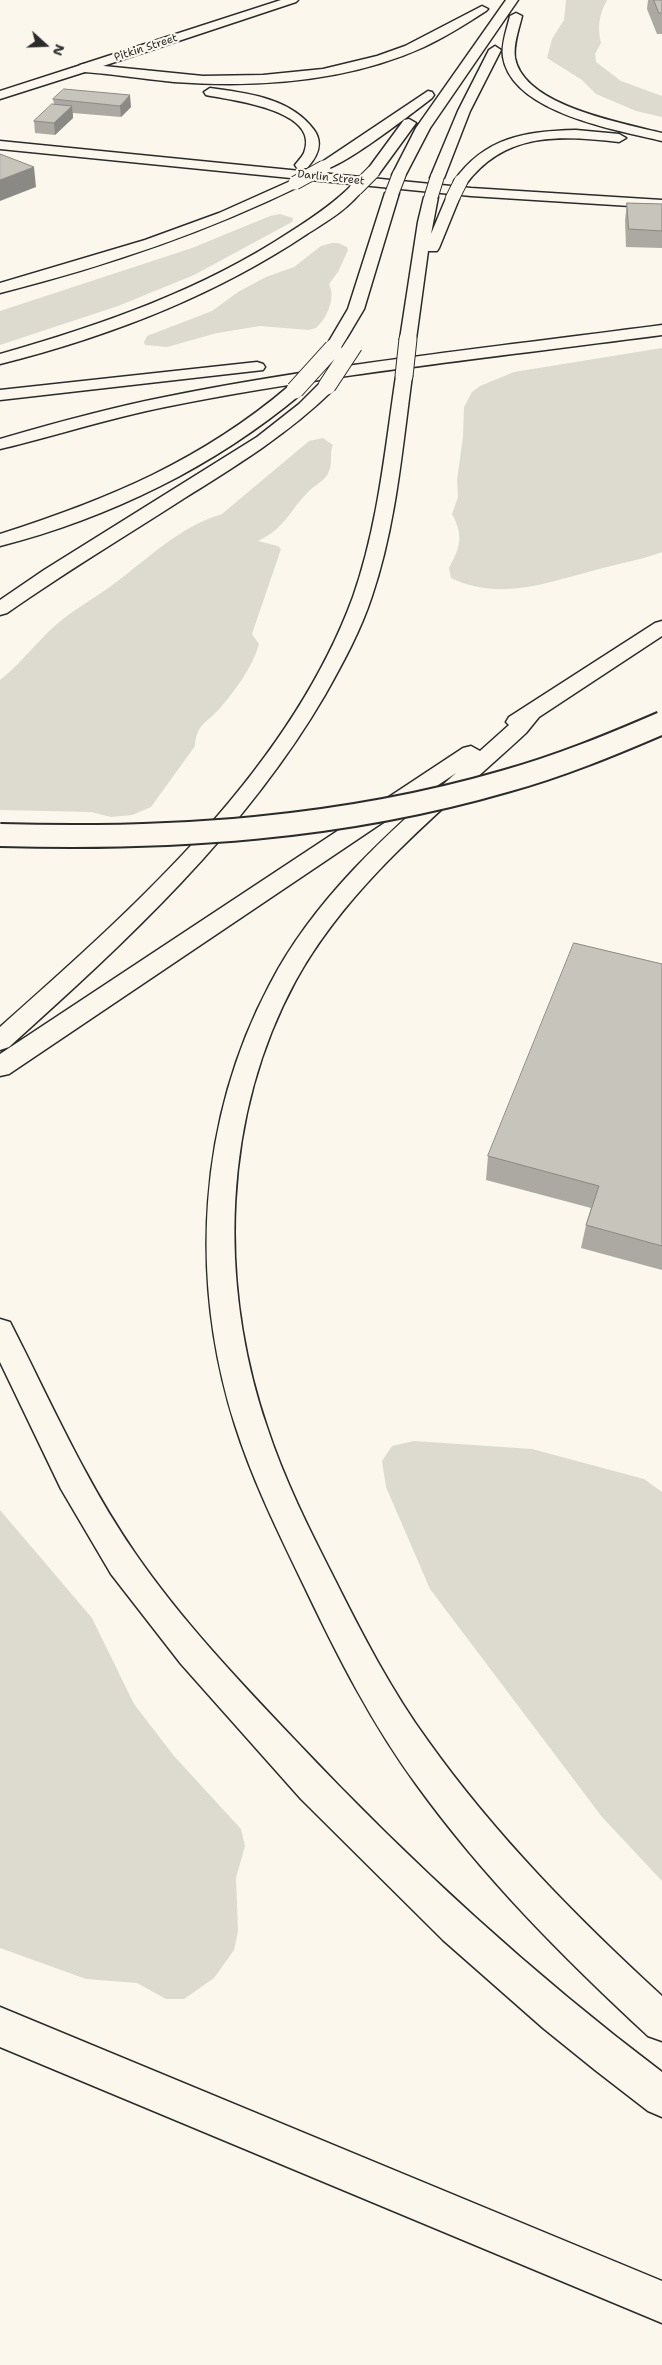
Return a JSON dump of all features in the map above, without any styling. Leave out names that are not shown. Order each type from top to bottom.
[{"type":"main road","name":"Pitkin Street","points":[[0,95],[292,0]]},
{"type":"main road","points":[[0,540],[100,506],[172,472],[240,433],[296,390],[333,348],[354,313],[392,193],[423,128],[512,0]]},
{"type":"main road","points":[[0,1041],[108,943],[178,870],[250,789],[307,708],[347,632],[368,578],[380,529],[404,376],[416,284],[431,197],[469,100],[526,0]]},
{"type":"main road","points":[[84,68],[214,80],[273,78],[322,73],[364,64],[403,52],[423,43],[485,5]]},
{"type":"main road","points":[[468,33],[485,5]]},
{"type":"main road","points":[[516,16],[510,59],[517,76],[526,86],[547,100],[573,111],[662,137]]},
{"type":"main road","points":[[62,75],[202,91],[270,104],[294,116],[309,132],[313,149],[285,186]]},
{"type":"main road","points":[[0,288],[153,244],[204,225],[324,167],[368,139],[430,91],[373,172],[326,214],[294,237],[218,279],[111,324],[0,359]]},
{"type":"main road","points":[[416,284],[443,226],[452,199],[461,181],[470,166],[484,154],[503,146],[530,139],[564,135],[601,136],[662,147]]},
{"type":"main road","name":"Darlin Street","points":[[0,145],[471,192],[582,201],[662,204]]},
{"type":"main road","points":[[0,610],[45,578],[263,441],[305,408],[327,386],[354,345],[369,299],[374,249]]},
{"type":"main road","points":[[0,395],[662,322]]},
{"type":"main road","points":[[0,444],[121,411],[257,384],[662,330]]},
{"type":"main road","points":[[0,1067],[662,627]]},
{"type":"main road","points":[[532,713],[357,881],[313,934],[277,992],[254,1044],[242,1078],[227,1148],[221,1204],[221,1248],[225,1306],[236,1374],[250,1422],[270,1476],[330,1605],[385,1708],[430,1775],[510,1872],[564,1929],[662,2022]]},
{"type":"main road","points":[[0,835],[89,837],[188,834],[273,827],[342,817],[423,801],[505,780],[605,747],[662,723]]},
{"type":"main road","points":[[0,1332],[72,1477],[108,1540],[158,1611],[211,1673],[293,1765],[411,1885],[550,2009],[662,2097]]},
{"type":"main road","points":[[0,2027],[662,2302]]},
{"type":"shaded area","points":[[566,0],[607,0],[600,21],[601,43],[595,54],[596,62],[621,81],[662,96],[662,117],[636,111],[596,94],[582,80],[547,58],[552,39],[564,20]]},
{"type":"shaded area","points":[[280,214],[293,218],[292,222],[194,275],[118,306],[0,345],[0,311],[192,248],[270,216]]},
{"type":"shaded area","points":[[338,243],[347,247],[348,250],[338,272],[329,284],[331,301],[329,308],[324,319],[316,328],[309,330],[260,326],[217,333],[167,347],[145,345],[144,342],[147,336],[212,311],[238,292],[266,277],[294,267],[321,246]]},
{"type":"shaded area","points":[[662,348],[662,552],[642,559],[529,587],[490,589],[470,585],[451,578],[449,568],[456,554],[459,542],[458,529],[452,514],[458,497],[457,480],[463,437],[464,407],[472,392],[480,386],[514,372]]},
{"type":"shaded area","points":[[323,438],[333,445],[331,465],[327,474],[323,480],[307,493],[274,531],[258,541],[278,546],[281,549],[252,634],[259,644],[252,661],[232,694],[200,728],[195,746],[151,807],[132,815],[111,817],[91,812],[0,810],[0,680],[55,626],[69,615],[111,586],[163,545],[191,527],[222,514],[309,441]]},
{"type":"shaded area","points":[[414,1441],[532,1449],[644,1479],[662,1492],[662,1881],[602,1817],[430,1589],[386,1487],[382,1461],[392,1446]]},
{"type":"shaded area","points":[[0,1510],[92,1618],[134,1704],[174,1756],[241,1829],[245,1846],[236,1878],[238,1931],[234,1950],[214,1978],[184,1999],[166,1999],[137,1983],[86,1979],[0,1948]]},
{"type":"building","points":[[654,0],[662,0],[662,13],[659,13]]},
{"type":"building","points":[[64,89],[130,95],[120,106],[53,99]]},
{"type":"building","points":[[52,104],[72,106],[54,123],[34,121]]},
{"type":"building","points":[[0,154],[34,167],[0,180]]},
{"type":"building","points":[[627,203],[662,204],[662,231],[629,229]]},
{"type":"building","points":[[574,943],[662,964],[662,1246],[586,1225],[599,1186],[488,1156]]}]
